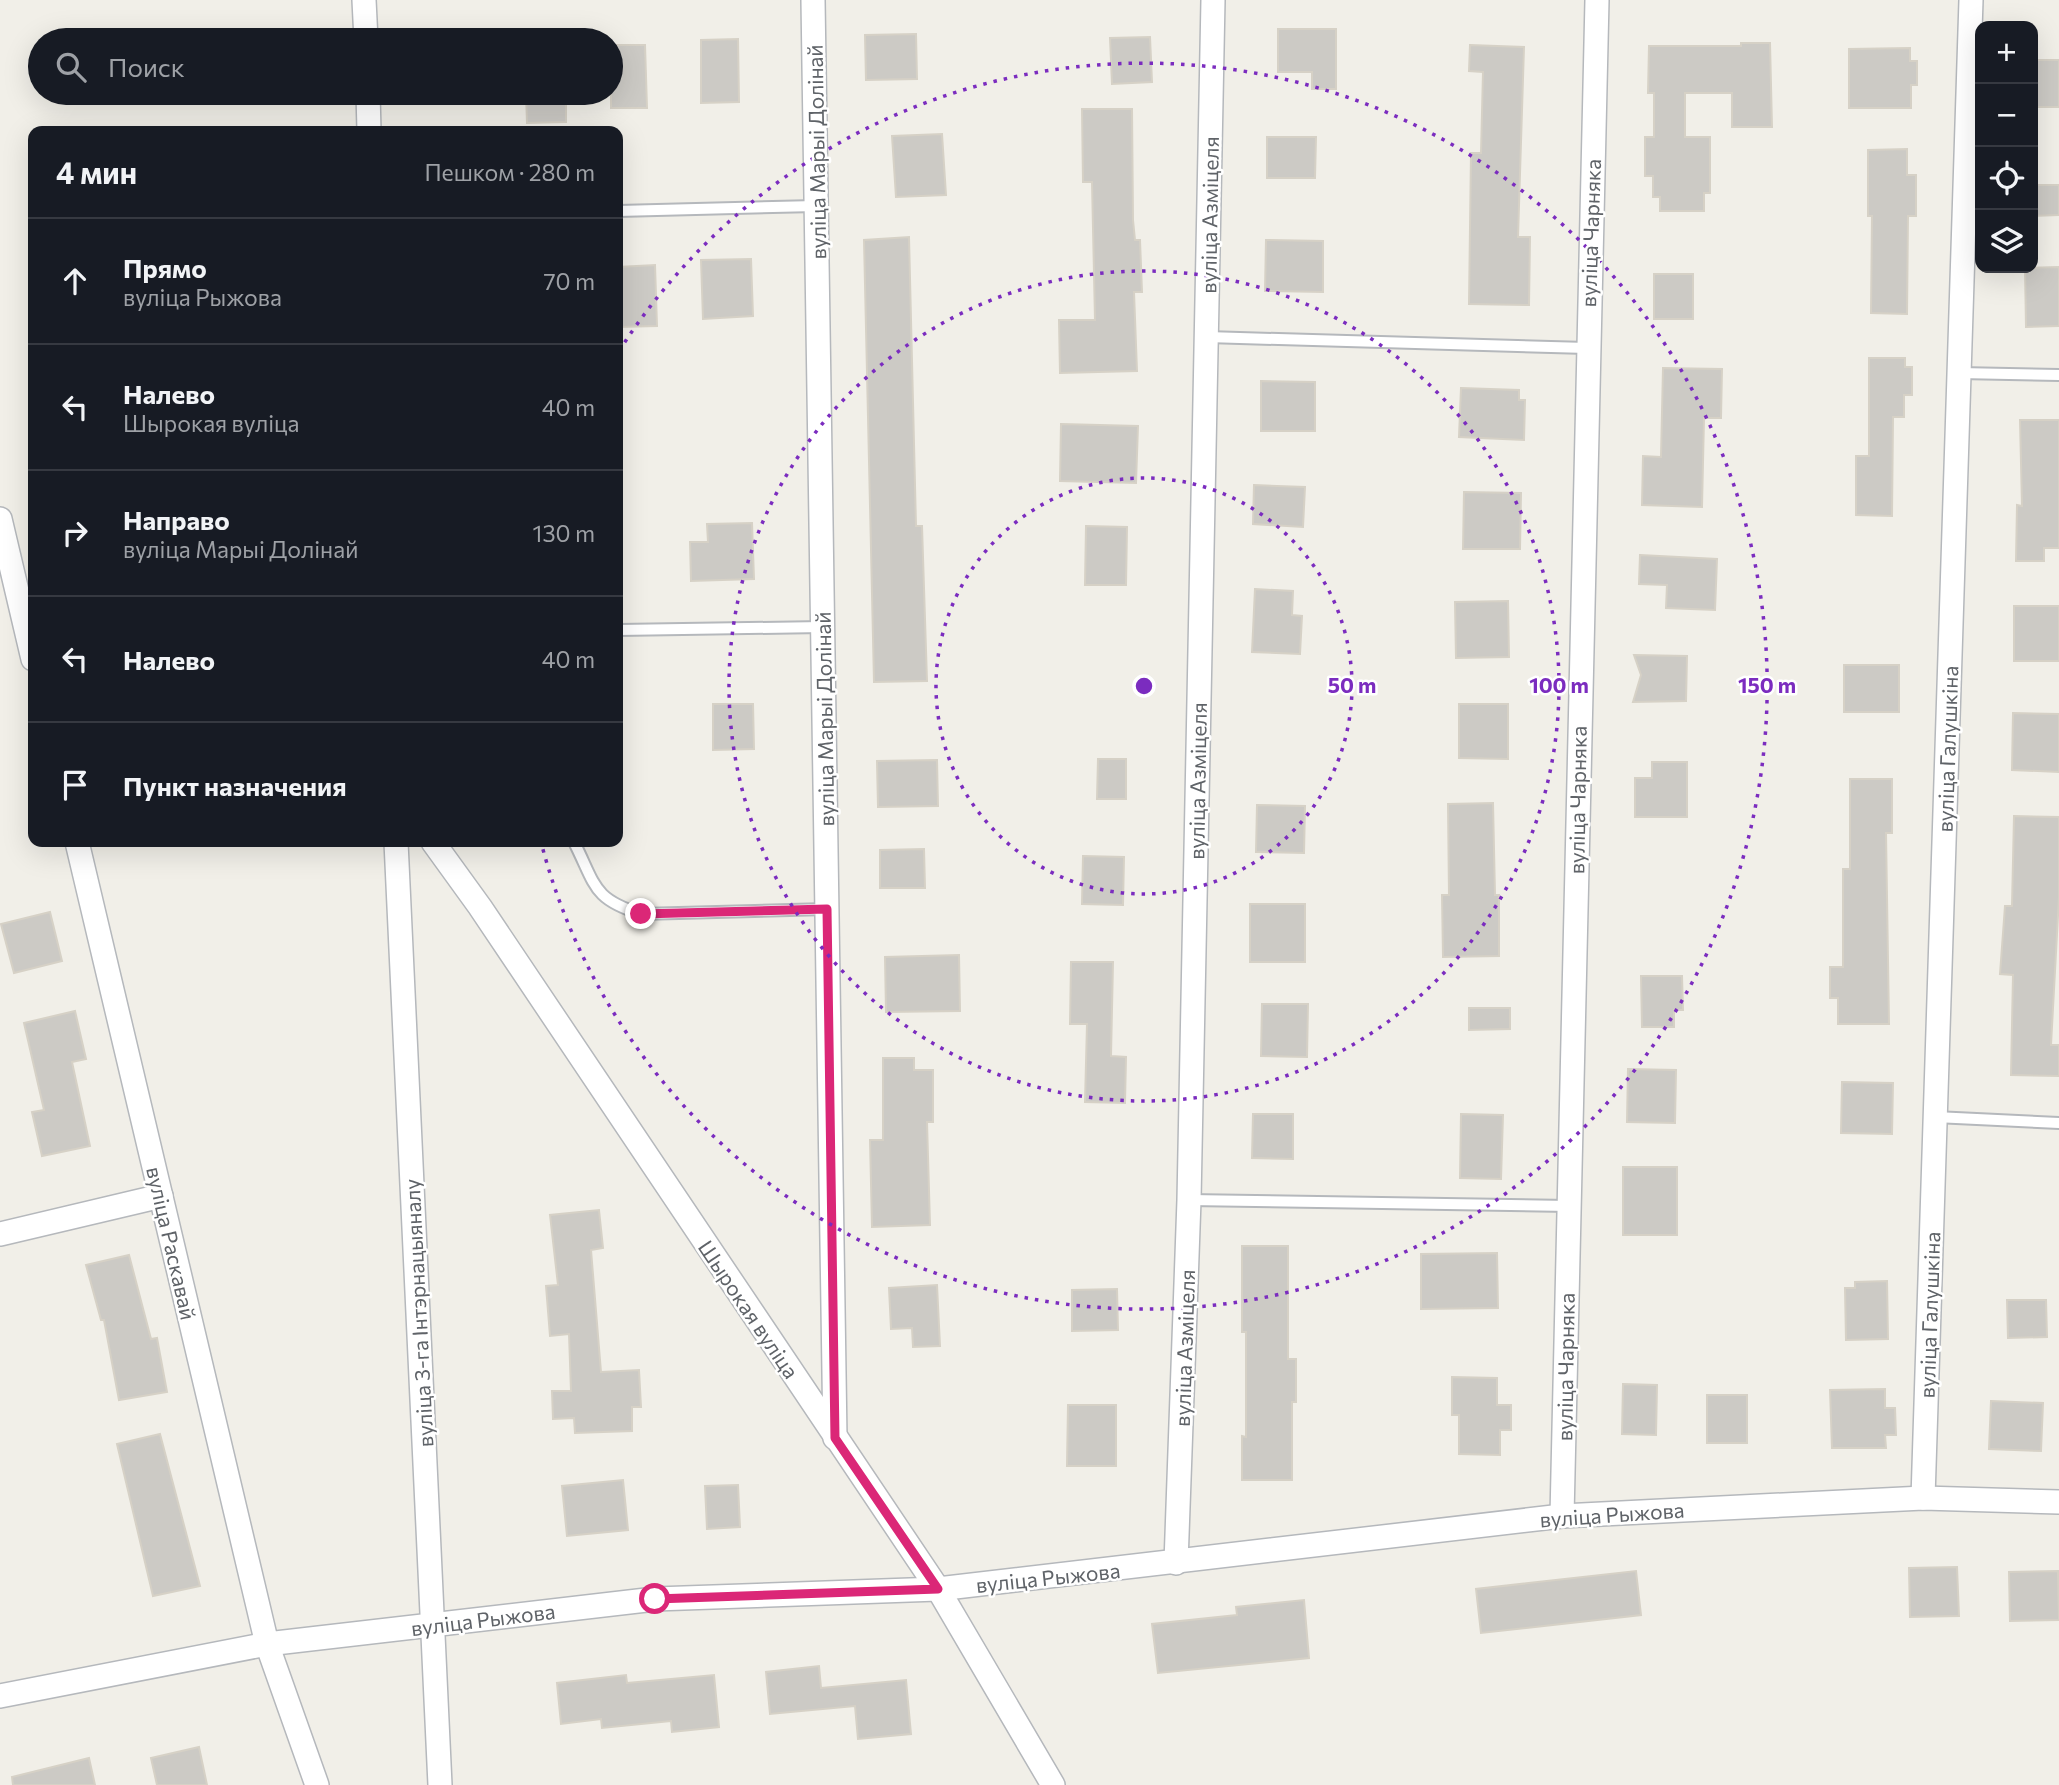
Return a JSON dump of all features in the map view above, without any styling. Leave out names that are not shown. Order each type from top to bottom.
[{"type":"street","points":[[364,0],[365,28]]},
{"type":"street","name":"вуліца Марыі Долінай","points":[[813,0],[835,1438]]},
{"type":"street","name":"вуліца Азміцеля","points":[[1176,1563],[1189,1200],[1213,0]]},
{"type":"street","name":"вуліца Чарняка","points":[[1562,1516],[1597,0]]},
{"type":"street","name":"вуліца Галушкіна","points":[[1923,1497],[1971,0]]},
{"type":"street","points":[[368,105],[369,126]]},
{"type":"street","points":[[0,519],[28,638]]},
{"type":"street","name":"вуліца Раскавай","points":[[78,847],[267,1644],[317,1785]]},
{"type":"street","name":"вуліца 3-га Інтэрнацыяналу","points":[[396,847],[440,1785]]},
{"type":"street","name":"Шырокая вуліца","points":[[437,847],[480,907],[938,1589],[1053,1785]]},
{"type":"street","points":[[0,1234],[161,1196]]},
{"type":"street","name":"вуліца Рыжова","points":[[0,1696],[267,1644],[655,1599],[938,1589],[1562,1516],[1923,1497],[2059,1502]]},
{"type":"lane","points":[[623,211],[817,206]]},
{"type":"lane","points":[[1207,337],[1587,348]]},
{"type":"lane","points":[[1959,373],[2059,375]]},
{"type":"lane","points":[[623,630],[823,627]]},
{"type":"lane","points":[[576,847],[600,895],[614,906],[641,914],[827,909]]},
{"type":"lane","points":[[1936,1117],[2059,1123]]},
{"type":"lane","points":[[1189,1200],[1569,1206]]},
{"type":"building","points":[[1278,29],[1336,29],[1336,89],[1312,89],[1312,72],[1278,72]]},
{"type":"building","points":[[916,34],[917,79],[866,80],[865,35]]},
{"type":"building","points":[[1150,37],[1152,82],[1112,84],[1110,38]]},
{"type":"building","points":[[738,39],[739,102],[701,103],[701,40]]},
{"type":"building","points":[[1741,43],[1770,43],[1772,127],[1732,127],[1732,93],[1685,93],[1685,137],[1710,137],[1710,193],[1704,193],[1704,211],[1660,211],[1660,197],[1653,197],[1653,176],[1645,176],[1645,137],[1654,137],[1654,93],[1648,93],[1649,46],[1741,46]]},
{"type":"building","points":[[623,45],[645,45],[647,108],[611,108],[611,105],[623,105]]},
{"type":"building","points":[[1470,45],[1524,47],[1518,237],[1530,237],[1529,305],[1469,304],[1471,153],[1481,153],[1483,72],[1469,71]]},
{"type":"building","points":[[1910,48],[1910,61],[1917,61],[1917,85],[1911,85],[1911,108],[1849,108],[1849,49]]},
{"type":"building","points":[[2038,60],[2059,60],[2059,107],[2038,107]]},
{"type":"building","points":[[526,105],[566,105],[566,122],[527,123]]},
{"type":"building","points":[[1082,109],[1132,109],[1133,220],[1135,240],[1140,240],[1142,292],[1134,292],[1137,371],[1060,373],[1059,320],[1095,320],[1092,182],[1083,182]]},
{"type":"building","points":[[942,134],[946,195],[896,197],[892,136]]},
{"type":"building","points":[[1267,137],[1316,137],[1315,178],[1267,178]]},
{"type":"building","points":[[1907,149],[1907,175],[1916,175],[1916,216],[1908,216],[1907,314],[1871,313],[1872,216],[1868,216],[1868,150]]},
{"type":"building","points":[[2038,185],[2059,185],[2059,215],[2038,216]]},
{"type":"building","points":[[909,237],[916,526],[922,526],[927,681],[874,682],[864,240]]},
{"type":"building","points":[[1266,240],[1323,241],[1323,292],[1265,291]]},
{"type":"building","points":[[751,259],[753,316],[703,319],[701,260]]},
{"type":"building","points":[[655,265],[657,326],[623,327],[623,267]]},
{"type":"building","points":[[2059,267],[2059,326],[2026,327],[2025,273],[2038,273],[2038,268]]},
{"type":"building","points":[[1654,274],[1693,274],[1693,319],[1654,319]]},
{"type":"building","points":[[1869,358],[1905,358],[1905,367],[1912,367],[1912,395],[1904,395],[1904,417],[1893,417],[1892,516],[1856,515],[1856,456],[1869,456]]},
{"type":"building","points":[[1663,368],[1722,369],[1721,418],[1704,418],[1702,507],[1642,505],[1643,456],[1661,457]]},
{"type":"building","points":[[1261,381],[1315,382],[1315,431],[1261,431]]},
{"type":"building","points":[[1461,388],[1519,390],[1519,400],[1525,400],[1524,440],[1459,437]]},
{"type":"building","points":[[2020,420],[2059,420],[2059,548],[2044,548],[2044,561],[2016,561],[2017,505],[2022,506]]},
{"type":"building","points":[[1061,424],[1138,426],[1136,483],[1060,481]]},
{"type":"building","points":[[1254,485],[1305,487],[1303,527],[1253,524]]},
{"type":"building","points":[[1464,492],[1521,493],[1520,549],[1463,549]]},
{"type":"building","points":[[752,523],[754,579],[691,581],[690,542],[708,542],[707,524]]},
{"type":"building","points":[[1086,526],[1127,527],[1126,585],[1085,585]]},
{"type":"building","points":[[1640,555],[1717,559],[1715,610],[1666,608],[1667,585],[1639,584]]},
{"type":"building","points":[[1255,589],[1293,591],[1292,615],[1302,616],[1300,654],[1252,652]]},
{"type":"building","points":[[1508,601],[1509,657],[1456,658],[1455,602]]},
{"type":"building","points":[[2014,606],[2059,606],[2059,661],[2014,661]]},
{"type":"building","points":[[1634,655],[1687,656],[1686,701],[1633,702],[1641,675]]},
{"type":"building","points":[[1844,665],[1899,665],[1899,712],[1844,712]]},
{"type":"building","points":[[713,704],[753,704],[754,749],[713,750]]},
{"type":"building","points":[[1459,704],[1508,704],[1508,759],[1459,758]]},
{"type":"building","points":[[2013,713],[2059,714],[2059,772],[2012,770]]},
{"type":"building","points":[[1098,759],[1126,759],[1126,799],[1097,799]]},
{"type":"building","points":[[937,760],[938,806],[878,807],[877,761]]},
{"type":"building","points":[[1652,762],[1687,762],[1687,817],[1635,817],[1635,778],[1652,778]]},
{"type":"building","points":[[1850,779],[1892,779],[1892,833],[1886,833],[1889,1024],[1838,1024],[1838,998],[1830,998],[1830,967],[1843,967],[1843,869],[1850,869]]},
{"type":"building","points":[[1493,803],[1495,895],[1499,895],[1499,956],[1443,957],[1442,895],[1449,895],[1448,804]]},
{"type":"building","points":[[1257,805],[1305,806],[1304,853],[1256,852]]},
{"type":"building","points":[[2014,816],[2059,817],[2059,897],[2051,1045],[2059,1045],[2059,1076],[2011,1075],[2013,975],[2000,974],[2005,906],[2012,906]]},
{"type":"building","points":[[924,849],[925,888],[880,888],[880,850]]},
{"type":"building","points":[[1083,856],[1124,857],[1123,905],[1082,904]]},
{"type":"building","points":[[1250,904],[1305,904],[1305,962],[1250,962]]},
{"type":"building","points":[[50,912],[62,961],[14,973],[1,924]]},
{"type":"building","points":[[959,955],[960,1011],[886,1012],[885,957]]},
{"type":"building","points":[[1071,962],[1113,962],[1111,1056],[1126,1057],[1125,1103],[1085,1102],[1087,1024],[1070,1024]]},
{"type":"building","points":[[1641,976],[1682,976],[1683,1010],[1674,1010],[1674,1027],[1642,1027]]},
{"type":"building","points":[[1262,1004],[1308,1004],[1307,1057],[1261,1056]]},
{"type":"building","points":[[1469,1008],[1510,1008],[1510,1029],[1469,1030]]},
{"type":"building","points":[[75,1011],[86,1059],[72,1062],[90,1146],[42,1156],[32,1112],[44,1110],[24,1023]]},
{"type":"building","points":[[883,1058],[914,1058],[914,1070],[933,1070],[933,1122],[927,1122],[930,1225],[872,1227],[870,1140],[883,1140]]},
{"type":"building","points":[[1628,1069],[1676,1070],[1675,1123],[1627,1122]]},
{"type":"building","points":[[1842,1082],[1893,1083],[1892,1134],[1841,1133]]},
{"type":"building","points":[[1253,1114],[1293,1114],[1293,1159],[1252,1158]]},
{"type":"building","points":[[1461,1114],[1503,1115],[1501,1179],[1460,1178]]},
{"type":"building","points":[[1623,1167],[1677,1167],[1677,1235],[1623,1235]]},
{"type":"building","points":[[599,1210],[603,1248],[591,1250],[601,1372],[639,1370],[641,1407],[632,1407],[632,1431],[575,1433],[574,1418],[553,1419],[552,1391],[571,1391],[569,1334],[550,1336],[546,1286],[558,1285],[550,1215]]},
{"type":"building","points":[[1242,1246],[1288,1246],[1288,1359],[1296,1359],[1296,1402],[1292,1402],[1292,1480],[1242,1480],[1242,1436],[1246,1437],[1246,1332],[1242,1332]]},
{"type":"building","points":[[1497,1253],[1498,1308],[1421,1309],[1421,1254]]},
{"type":"building","points":[[129,1255],[151,1339],[157,1338],[167,1392],[119,1400],[104,1320],[101,1320],[86,1265]]},
{"type":"building","points":[[1887,1281],[1888,1339],[1846,1340],[1845,1288],[1855,1288],[1855,1282]]},
{"type":"building","points":[[937,1285],[940,1346],[913,1347],[912,1328],[891,1329],[889,1288]]},
{"type":"building","points":[[1117,1289],[1118,1330],[1072,1331],[1072,1290]]},
{"type":"building","points":[[2007,1300],[2046,1300],[2047,1337],[2008,1338]]},
{"type":"building","points":[[1452,1377],[1497,1378],[1497,1405],[1511,1405],[1511,1430],[1500,1430],[1500,1455],[1459,1454],[1459,1415],[1452,1415]]},
{"type":"building","points":[[1623,1384],[1657,1385],[1656,1435],[1622,1434]]},
{"type":"building","points":[[1885,1389],[1885,1408],[1895,1408],[1896,1435],[1885,1435],[1886,1448],[1832,1448],[1830,1390]]},
{"type":"building","points":[[1707,1395],[1747,1395],[1747,1443],[1707,1443]]},
{"type":"building","points":[[1991,1401],[2043,1403],[2041,1451],[1989,1449]]},
{"type":"building","points":[[1068,1405],[1116,1405],[1116,1466],[1067,1466]]},
{"type":"building","points":[[160,1434],[200,1586],[153,1596],[117,1444]]},
{"type":"building","points":[[623,1480],[628,1530],[567,1536],[562,1486]]},
{"type":"building","points":[[738,1485],[740,1527],[707,1529],[705,1486]]},
{"type":"building","points":[[1957,1567],[1959,1616],[1910,1617],[1909,1568]]},
{"type":"building","points":[[1636,1571],[1641,1615],[1481,1633],[1476,1589]]},
{"type":"building","points":[[2058,1571],[2059,1620],[2010,1621],[2009,1572]]},
{"type":"building","points":[[1304,1600],[1309,1658],[1158,1673],[1152,1624],[1237,1615],[1236,1607]]},
{"type":"building","points":[[819,1666],[821,1688],[906,1680],[911,1734],[858,1739],[855,1706],[770,1714],[766,1672]]},
{"type":"building","points":[[626,1675],[627,1683],[714,1675],[719,1727],[672,1732],[671,1721],[602,1728],[601,1719],[561,1724],[557,1683]]},
{"type":"building","points":[[199,1747],[207,1785],[157,1785],[151,1758]]},
{"type":"building","points":[[89,1758],[95,1785],[13,1785],[12,1777]]},
{"type":"route","points":[[641,914],[827,909],[835,1438],[938,1589],[655,1599]]}]
